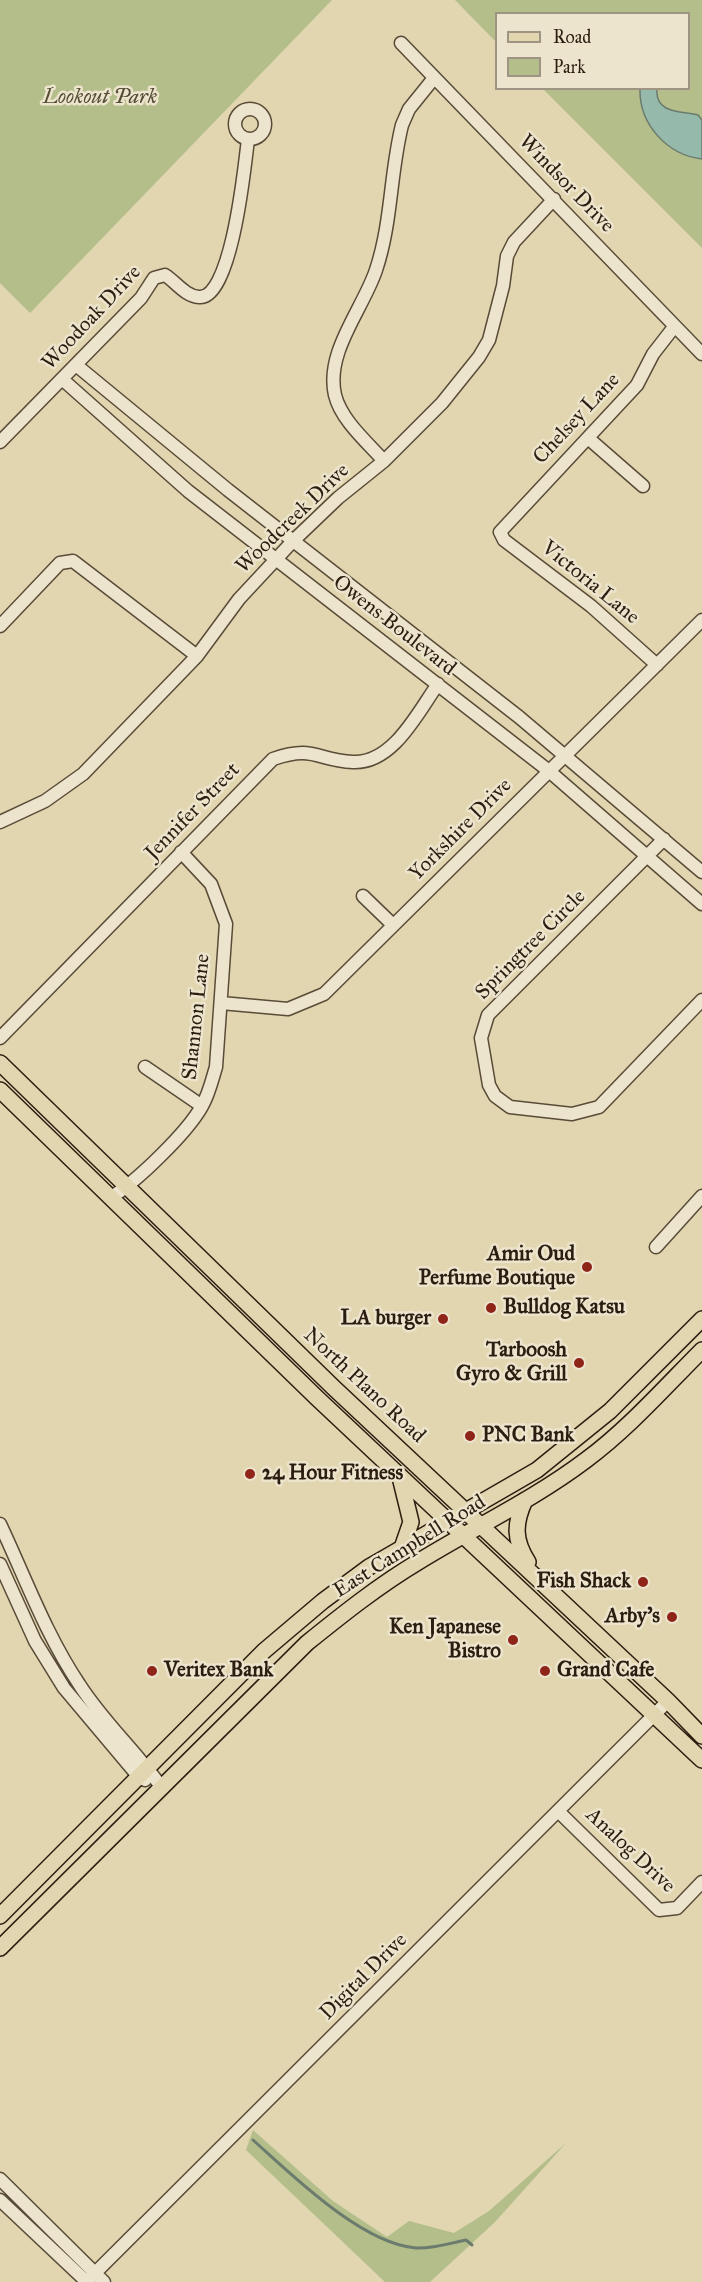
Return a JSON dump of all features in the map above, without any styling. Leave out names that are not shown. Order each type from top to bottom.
[{"type":"main road","name":"North Plano Road","points":[[0,1063],[334,1388],[668,1701],[702,1736]]},
{"type":"main road","name":"North Plano Road","points":[[0,1090],[317,1398],[702,1760]]},
{"type":"main road","name":"East Campbell Road","points":[[0,1916],[264,1651],[346,1583],[465,1510],[537,1470],[610,1411],[702,1319]]},
{"type":"main road","name":"East Campbell Road","points":[[0,1948],[307,1643],[355,1603],[416,1563],[482,1526],[587,1460],[702,1350]]},
{"type":"main road","points":[[644,1377],[660,1392]]},
{"type":"main road","points":[[317,1398],[334,1388]]},
{"type":"main road","points":[[400,1475],[411,1522],[402,1548]]},
{"type":"main road","points":[[525,1500],[515,1526],[519,1548],[537,1578]]},
{"type":"street","name":"Windsor Drive","points":[[401,43],[702,354]]},
{"type":"street","points":[[384,461],[350,424],[335,396],[334,378],[337,360],[376,271],[387,234],[402,125],[409,109],[434,78]]},
{"type":"street","name":"Woodoak Drive","points":[[0,442],[141,298],[154,278],[160,275],[172,279],[183,290],[199,297],[206,296],[214,289],[236,229],[248,139]]},
{"type":"street","name":"Woodcreek Drive","points":[[0,822],[24,812],[69,787],[197,656],[234,605],[275,559],[338,498],[384,461],[442,403],[479,357],[489,340],[507,256],[514,242],[554,199]]},
{"type":"street","name":"Chelsey Lane","points":[[500,532],[637,385],[653,354],[674,327]]},
{"type":"street","name":"Owens Boulevard","points":[[76,365],[293,541],[566,755],[702,872]]},
{"type":"street","name":"Owens Boulevard","points":[[62,380],[188,490],[549,771],[702,904]]},
{"type":"street","points":[[588,438],[643,486]]},
{"type":"street","name":"Victoria Lane","points":[[500,532],[504,540],[609,621],[657,664]]},
{"type":"street","points":[[0,626],[60,563],[68,560],[73,561],[197,656]]},
{"type":"street","name":"Yorkshire Drive","points":[[221,1003],[273,1009],[297,1007],[324,994],[702,620]]},
{"type":"street","name":"Jennifer Street","points":[[0,1038],[273,759],[296,751],[353,762],[369,760],[385,752],[399,738],[438,684]]},
{"type":"street","name":"Springtree Circle","points":[[664,839],[488,1015],[481,1038],[489,1085],[495,1096],[510,1107],[572,1114],[599,1107],[702,1000]]},
{"type":"street","name":"Shannon Lane","points":[[110,1198],[126,1188],[192,1120],[202,1106],[216,1066],[226,924],[211,884],[181,852]]},
{"type":"street","points":[[363,896],[393,925]]},
{"type":"street","points":[[145,1067],[202,1106]]},
{"type":"street","points":[[656,1247],[702,1196]]},
{"type":"street","points":[[0,1524],[55,1642],[78,1683],[143,1772]]},
{"type":"street","points":[[0,1564],[40,1649],[66,1691],[143,1772],[162,1788]]},
{"type":"street","points":[[40,1649],[55,1642]]},
{"type":"street","name":"Digital Drive","points":[[90,2279],[668,1701]]},
{"type":"street","name":"Analog Drive","points":[[559,1812],[659,1910],[677,1908],[702,1882]]},
{"type":"street","points":[[0,2179],[90,2279]]},
{"type":"street","points":[[0,2200],[90,2279],[105,2282]]},
{"type":"green space","name":"Lookout Park","points":[[0,0],[332,0],[30,313],[0,283]]},
{"type":"green space","points":[[455,0],[702,0],[702,248],[544,90],[690,90],[690,12],[495,12],[495,41]]},
{"type":"green space","points":[[253,2130],[333,2201],[387,2237],[409,2221],[454,2233],[489,2211],[566,2143],[495,2222],[430,2282],[385,2282],[246,2150]]},
{"type":"shaded area","points":[[640,90],[657,90],[657,97],[665,107],[677,112],[698,115],[702,120],[702,159],[677,151],[658,136],[644,114]]},
{"type":"waterway","points":[[253,2140],[329,2206],[373,2234],[395,2244],[416,2248],[435,2247],[466,2240],[472,2245]]},
{"type":"place","name":"Amir Oud Perfume Boutique","points":[[587,1267]]},
{"type":"place","name":"Bulldog Katsu","points":[[491,1308]]},
{"type":"place","name":"LA burger","points":[[443,1319]]},
{"type":"place","name":"Tarboosh Gyro & Grill","points":[[579,1363]]},
{"type":"place","name":"PNC Bank","points":[[470,1436]]},
{"type":"place","name":"24 Hour Fitness","points":[[250,1474]]},
{"type":"place","name":"Fish Shack","points":[[643,1582]]},
{"type":"place","name":"Arby's","points":[[672,1617]]},
{"type":"place","name":"Ken Japanese Bistro","points":[[513,1640]]},
{"type":"place","name":"Veritex Bank","points":[[152,1671]]},
{"type":"place","name":"Grand Cafe","points":[[545,1671]]}]
